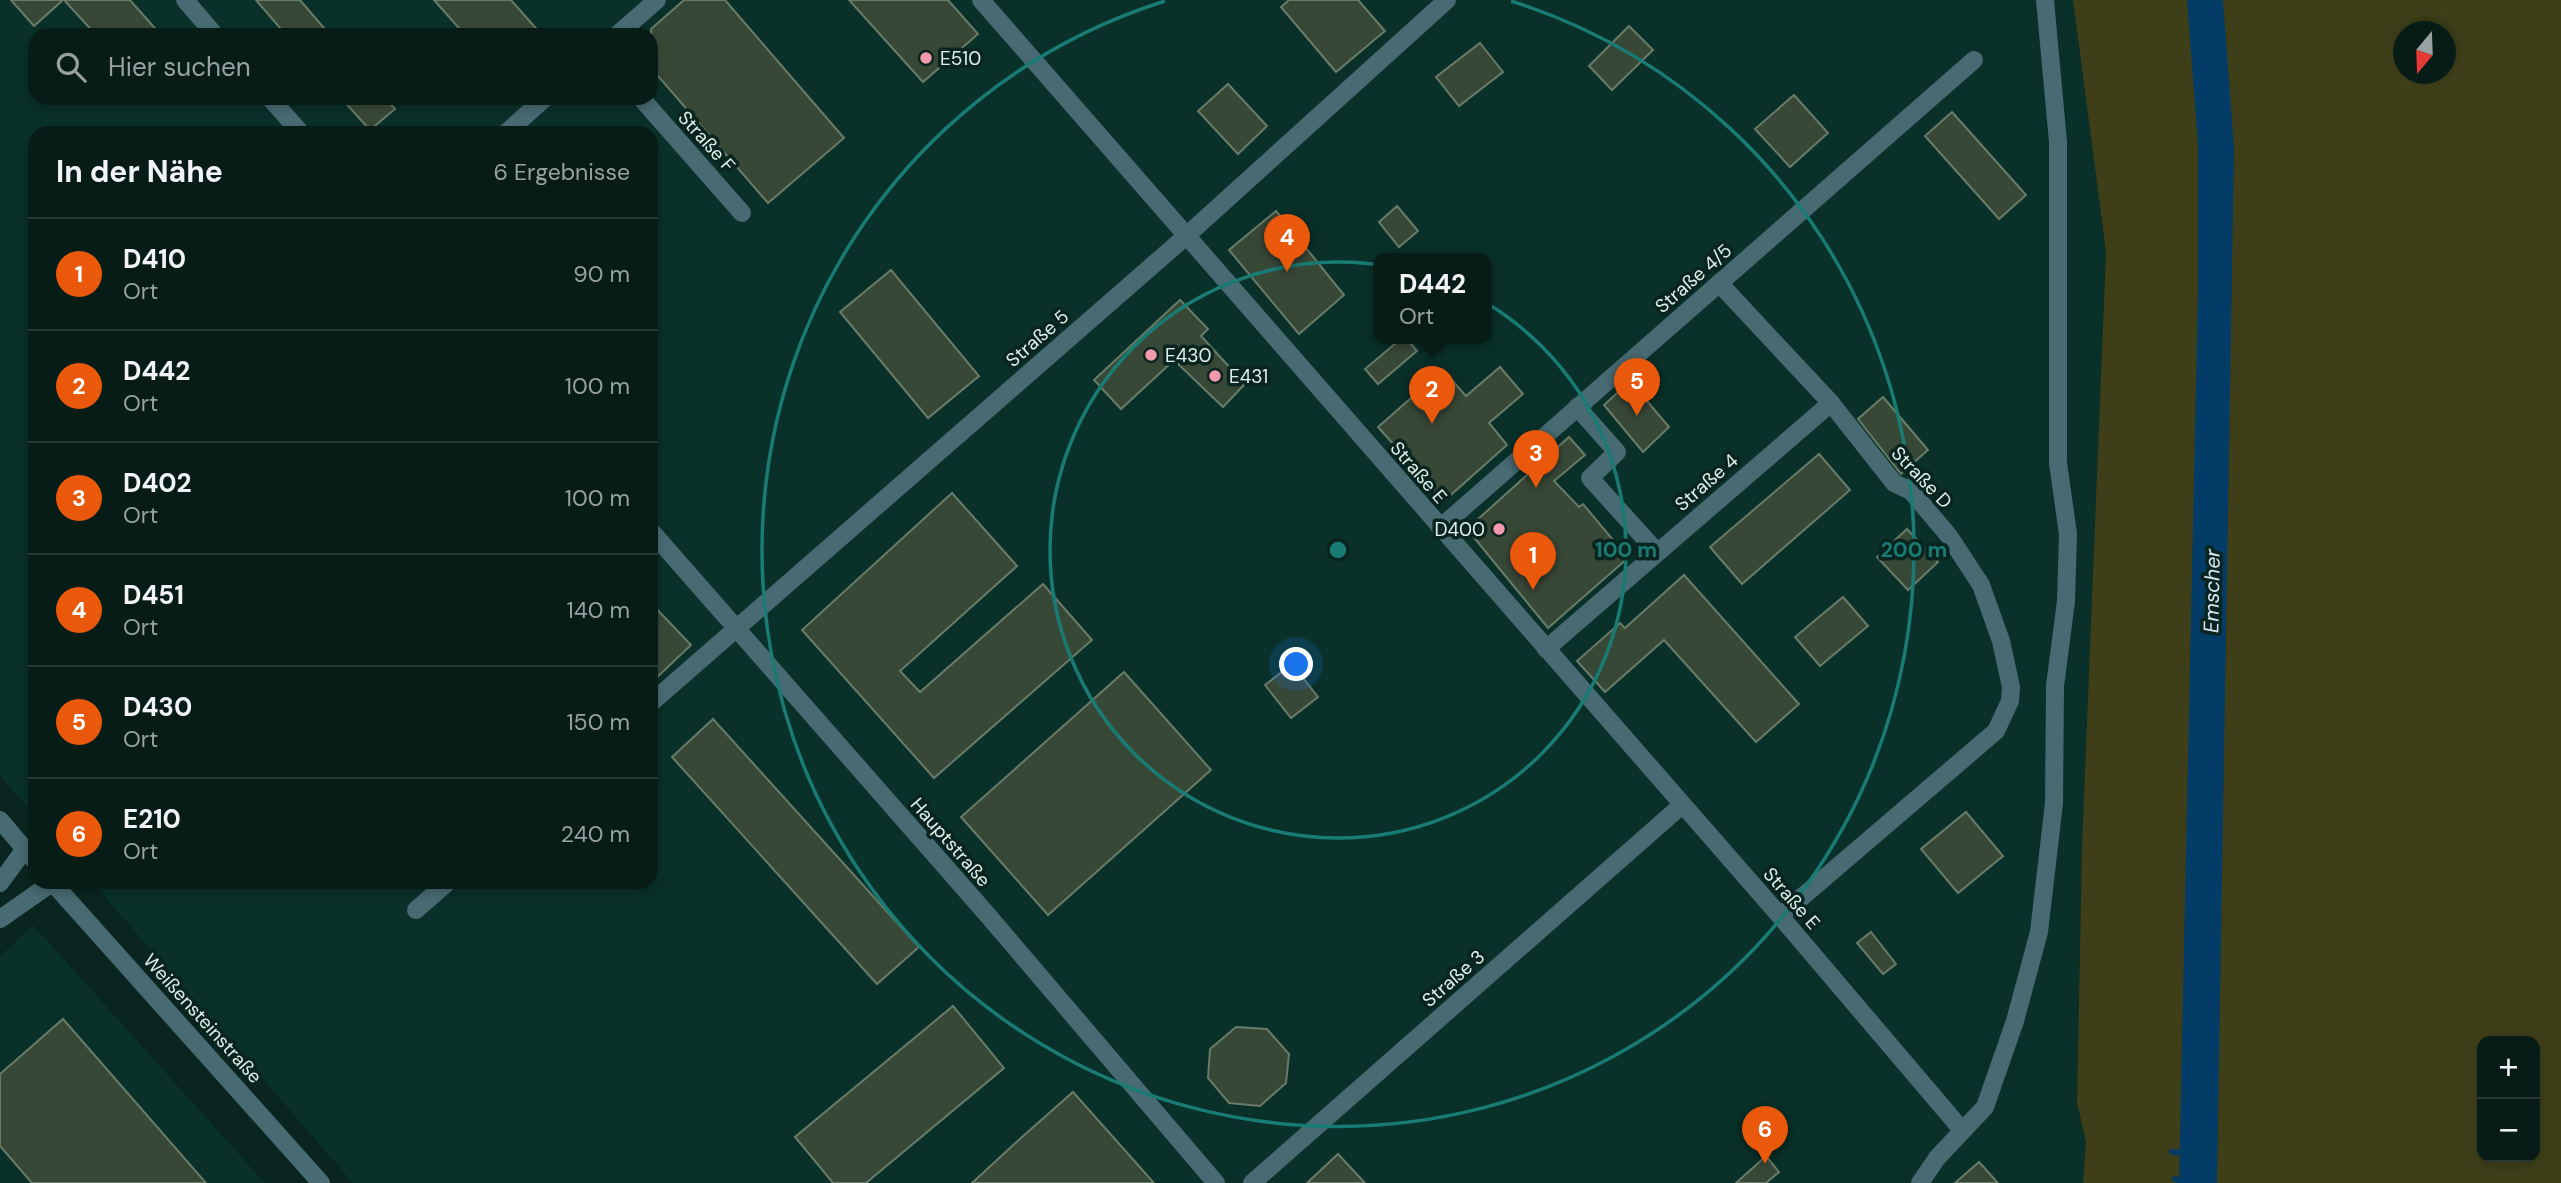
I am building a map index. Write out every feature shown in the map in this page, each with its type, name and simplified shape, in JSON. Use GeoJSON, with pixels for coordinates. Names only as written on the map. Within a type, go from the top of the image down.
{"type":"FeatureCollection","features":[{"type":"Feature","properties":{"kind":"street"},"geometry":{"type":"LineString","coordinates":[[185,0],[209,28]]}},
{"type":"Feature","properties":{"kind":"street"},"geometry":{"type":"LineString","coordinates":[[625,28],[657,0]]}},
{"type":"Feature","properties":{"kind":"street","name":"Straße E"},"geometry":{"type":"LineString","coordinates":[[981,0],[1780,916],[1962,1130]]}},
{"type":"Feature","properties":{"kind":"street","name":"Straße 5"},"geometry":{"type":"LineString","coordinates":[[658,697],[1185,237],[1447,0]]}},
{"type":"Feature","properties":{"kind":"street"},"geometry":{"type":"LineString","coordinates":[[1920,1183],[1962,1130],[1985,1107],[2015,1021],[2039,932],[2054,803],[2055,686],[2066,601],[2068,534],[2058,463],[2058,142],[2045,0]]}},
{"type":"Feature","properties":{"kind":"street","name":"Straße 4/5"},"geometry":{"type":"LineString","coordinates":[[1440,528],[1974,60]]}},
{"type":"Feature","properties":{"kind":"street"},"geometry":{"type":"LineString","coordinates":[[276,105],[295,126]]}},
{"type":"Feature","properties":{"kind":"street"},"geometry":{"type":"LineString","coordinates":[[514,126],[537,105]]}},
{"type":"Feature","properties":{"kind":"street","name":"Straße F"},"geometry":{"type":"LineString","coordinates":[[647,105],[742,213]]}},
{"type":"Feature","properties":{"kind":"street","name":"Straße D"},"geometry":{"type":"LineString","coordinates":[[1720,282],[1831,403],[1894,482],[1911,491],[1949,536],[1981,585],[2001,641],[2011,687],[2010,701],[1996,731],[1780,916]]}},
{"type":"Feature","properties":{"kind":"street","name":"Straße 4"},"geometry":{"type":"LineString","coordinates":[[1546,649],[1831,403]]}},
{"type":"Feature","properties":{"kind":"street"},"geometry":{"type":"LineString","coordinates":[[1577,407],[1617,453],[1590,478],[1657,552]]}},
{"type":"Feature","properties":{"kind":"street","name":"Hauptstraße"},"geometry":{"type":"LineString","coordinates":[[658,539],[1216,1183]]}},
{"type":"Feature","properties":{"kind":"street","name":"Straße 3"},"geometry":{"type":"LineString","coordinates":[[1252,1183],[1682,805]]}},
{"type":"Feature","properties":{"kind":"street"},"geometry":{"type":"LineString","coordinates":[[0,820],[28,853]]}},
{"type":"Feature","properties":{"kind":"street"},"geometry":{"type":"LineString","coordinates":[[0,883],[28,857]]}},
{"type":"Feature","properties":{"kind":"street"},"geometry":{"type":"LineString","coordinates":[[0,919],[43,889]]}},
{"type":"Feature","properties":{"kind":"street","name":"Weißensteinstraße"},"geometry":{"type":"LineString","coordinates":[[59,889],[321,1183]]}},
{"type":"Feature","properties":{"kind":"street"},"geometry":{"type":"LineString","coordinates":[[416,910],[440,889]]}},
{"type":"Feature","properties":{"kind":"shaded area"},"geometry":{"type":"Polygon","coordinates":[[[0,0],[2073,0],[2106,252],[2082,845],[2077,1103],[2086,1142],[2083,1183],[353,1183],[98,889],[658,889],[658,126],[28,126],[28,808],[0,776],[0,0]]]}},
{"type":"Feature","properties":{"kind":"shaded area"},"geometry":{"type":"Polygon","coordinates":[[[2073,0],[2561,0],[2561,1183],[2083,1183],[2086,1142],[2077,1103],[2082,845],[2106,252],[2073,0]]]}},
{"type":"Feature","properties":{"kind":"shaded area"},"geometry":{"type":"Polygon","coordinates":[[[33,925],[265,1183],[0,1183],[0,956],[33,925]]]}},
{"type":"Feature","properties":{"kind":"water","name":"Emscher"},"geometry":{"type":"Polygon","coordinates":[[[2187,0],[2223,0],[2234,148],[2217,1183],[2179,1183],[2198,289],[2198,145],[2187,0]]]}},
{"type":"Feature","properties":{"kind":"building"},"geometry":{"type":"Polygon","coordinates":[[[11,0],[63,0],[34,26],[11,0]]]}},
{"type":"Feature","properties":{"kind":"building"},"geometry":{"type":"Polygon","coordinates":[[[64,0],[130,0],[155,28],[90,28],[64,0]]]}},
{"type":"Feature","properties":{"kind":"building"},"geometry":{"type":"Polygon","coordinates":[[[256,0],[300,0],[324,28],[280,28],[256,0]]]}},
{"type":"Feature","properties":{"kind":"building"},"geometry":{"type":"Polygon","coordinates":[[[434,0],[511,0],[536,28],[459,28],[434,0]]]}},
{"type":"Feature","properties":{"kind":"building"},"geometry":{"type":"Polygon","coordinates":[[[684,0],[725,0],[844,138],[768,203],[658,76],[658,28],[652,28],[684,0]]]}},
{"type":"Feature","properties":{"kind":"building","name":"E510"},"geometry":{"type":"Polygon","coordinates":[[[849,0],[948,0],[978,34],[923,82],[849,0]]]}},
{"type":"Feature","properties":{"kind":"building"},"geometry":{"type":"Polygon","coordinates":[[[1289,0],[1358,0],[1385,31],[1336,72],[1281,7],[1289,0]]]}},
{"type":"Feature","properties":{"kind":"building"},"geometry":{"type":"Polygon","coordinates":[[[1629,26],[1653,50],[1612,90],[1589,66],[1629,26]]]}},
{"type":"Feature","properties":{"kind":"building"},"geometry":{"type":"Polygon","coordinates":[[[1480,43],[1503,72],[1459,106],[1436,77],[1480,43]]]}},
{"type":"Feature","properties":{"kind":"building"},"geometry":{"type":"Polygon","coordinates":[[[1228,84],[1267,126],[1238,154],[1198,111],[1228,84]]]}},
{"type":"Feature","properties":{"kind":"building"},"geometry":{"type":"Polygon","coordinates":[[[1794,95],[1828,133],[1790,167],[1755,129],[1794,95]]]}},
{"type":"Feature","properties":{"kind":"building"},"geometry":{"type":"Polygon","coordinates":[[[347,105],[391,105],[395,109],[375,126],[366,126],[347,105]]]}},
{"type":"Feature","properties":{"kind":"building"},"geometry":{"type":"Polygon","coordinates":[[[1952,112],[2026,195],[1999,219],[1925,136],[1952,112]]]}},
{"type":"Feature","properties":{"kind":"building"},"geometry":{"type":"Polygon","coordinates":[[[1397,206],[1418,231],[1399,247],[1379,222],[1397,206]]]}},
{"type":"Feature","properties":{"kind":"building"},"geometry":{"type":"Polygon","coordinates":[[[1276,211],[1344,295],[1299,334],[1229,250],[1276,211]]]}},
{"type":"Feature","properties":{"kind":"building"},"geometry":{"type":"Polygon","coordinates":[[[891,270],[979,376],[928,418],[840,312],[891,270]]]}},
{"type":"Feature","properties":{"kind":"building","name":"E430"},"geometry":{"type":"Polygon","coordinates":[[[1180,300],[1208,329],[1201,336],[1245,384],[1223,407],[1174,360],[1121,409],[1094,380],[1180,300]]]}},
{"type":"Feature","properties":{"kind":"building"},"geometry":{"type":"Polygon","coordinates":[[[1395,344],[1411,344],[1417,351],[1378,384],[1365,369],[1395,344]]]}},
{"type":"Feature","properties":{"kind":"building"},"geometry":{"type":"Polygon","coordinates":[[[1500,367],[1523,394],[1489,423],[1507,445],[1444,501],[1378,427],[1443,370],[1466,396],[1500,367]]]}},
{"type":"Feature","properties":{"kind":"building"},"geometry":{"type":"Polygon","coordinates":[[[1630,381],[1669,427],[1643,452],[1604,405],[1630,381]]]}},
{"type":"Feature","properties":{"kind":"building"},"geometry":{"type":"Polygon","coordinates":[[[1883,397],[1928,450],[1901,474],[1858,419],[1883,397]]]}},
{"type":"Feature","properties":{"kind":"building"},"geometry":{"type":"Polygon","coordinates":[[[1569,437],[1585,455],[1554,481],[1579,507],[1583,504],[1628,558],[1548,628],[1467,529],[1569,437]]]}},
{"type":"Feature","properties":{"kind":"building"},"geometry":{"type":"Polygon","coordinates":[[[1819,454],[1850,490],[1742,584],[1710,547],[1819,454]]]}},
{"type":"Feature","properties":{"kind":"building"},"geometry":{"type":"Polygon","coordinates":[[[952,493],[1017,566],[900,671],[920,692],[1043,584],[1092,640],[934,778],[802,630],[952,493]]]}},
{"type":"Feature","properties":{"kind":"building"},"geometry":{"type":"Polygon","coordinates":[[[1907,529],[1938,562],[1908,590],[1877,557],[1907,529]]]}},
{"type":"Feature","properties":{"kind":"building"},"geometry":{"type":"Polygon","coordinates":[[[1684,575],[1799,704],[1756,742],[1664,640],[1605,692],[1577,661],[1620,623],[1625,628],[1684,575]]]}},
{"type":"Feature","properties":{"kind":"building"},"geometry":{"type":"Polygon","coordinates":[[[1843,597],[1868,626],[1820,666],[1795,637],[1843,597]]]}},
{"type":"Feature","properties":{"kind":"building"},"geometry":{"type":"Polygon","coordinates":[[[658,610],[691,645],[658,676],[658,610]]]}},
{"type":"Feature","properties":{"kind":"building"},"geometry":{"type":"Polygon","coordinates":[[[1292,664],[1318,697],[1291,718],[1265,685],[1292,664]]]}},
{"type":"Feature","properties":{"kind":"building"},"geometry":{"type":"Polygon","coordinates":[[[1124,672],[1211,770],[1048,915],[961,817],[1124,672]]]}},
{"type":"Feature","properties":{"kind":"building"},"geometry":{"type":"Polygon","coordinates":[[[713,719],[919,947],[877,984],[672,757],[713,719]]]}},
{"type":"Feature","properties":{"kind":"building"},"geometry":{"type":"Polygon","coordinates":[[[1966,812],[2003,856],[1958,893],[1921,849],[1966,812]]]}},
{"type":"Feature","properties":{"kind":"building"},"geometry":{"type":"Polygon","coordinates":[[[1871,932],[1896,964],[1883,974],[1857,943],[1871,932]]]}},
{"type":"Feature","properties":{"kind":"building"},"geometry":{"type":"Polygon","coordinates":[[[953,1006],[1004,1068],[866,1183],[833,1183],[795,1137],[953,1006]]]}},
{"type":"Feature","properties":{"kind":"building"},"geometry":{"type":"Polygon","coordinates":[[[63,1019],[206,1183],[32,1183],[0,1146],[0,1074],[63,1019]]]}},
{"type":"Feature","properties":{"kind":"building"},"geometry":{"type":"Polygon","coordinates":[[[1236,1027],[1267,1029],[1289,1054],[1286,1083],[1260,1106],[1229,1103],[1208,1078],[1210,1049],[1236,1027]]]}},
{"type":"Feature","properties":{"kind":"building"},"geometry":{"type":"Polygon","coordinates":[[[1073,1092],[1154,1183],[972,1183],[1022,1137],[1073,1092]]]}},
{"type":"Feature","properties":{"kind":"building"},"geometry":{"type":"Polygon","coordinates":[[[1338,1154],[1365,1183],[1307,1183],[1338,1154]]]}},
{"type":"Feature","properties":{"kind":"building"},"geometry":{"type":"Polygon","coordinates":[[[1766,1156],[1779,1172],[1766,1183],[1736,1183],[1766,1156]]]}},
{"type":"Feature","properties":{"kind":"building"},"geometry":{"type":"Polygon","coordinates":[[[1979,1162],[1998,1183],[1955,1183],[1979,1162]]]}},
{"type":"Feature","properties":{"kind":"waterway"},"geometry":{"type":"LineString","coordinates":[[2172,1152],[2187,1153]]}},
{"type":"Feature","properties":{"kind":"waterway"},"geometry":{"type":"LineString","coordinates":[[2175,1179],[2186,1183]]}},
{"type":"Feature","properties":{"kind":"place","name":"E510"},"geometry":{"type":"Point","coordinates":[926,58]}},
{"type":"Feature","properties":{"kind":"place","name":"D451"},"geometry":{"type":"Point","coordinates":[1287,272]}},
{"type":"Feature","properties":{"kind":"place","name":"E430"},"geometry":{"type":"Point","coordinates":[1151,355]}},
{"type":"Feature","properties":{"kind":"place","name":"E431"},"geometry":{"type":"Point","coordinates":[1215,376]}},
{"type":"Feature","properties":{"kind":"place","name":"D430"},"geometry":{"type":"Point","coordinates":[1637,416]}},
{"type":"Feature","properties":{"kind":"place","name":"D442"},"geometry":{"type":"Point","coordinates":[1432,424]}},
{"type":"Feature","properties":{"kind":"place","name":"D402"},"geometry":{"type":"Point","coordinates":[1536,488]}},
{"type":"Feature","properties":{"kind":"place","name":"D400"},"geometry":{"type":"Point","coordinates":[1499,529]}},
{"type":"Feature","properties":{"kind":"place","name":"D410"},"geometry":{"type":"Point","coordinates":[1533,590]}},
{"type":"Feature","properties":{"kind":"place","name":"E210"},"geometry":{"type":"Point","coordinates":[1765,1164]}}]}
